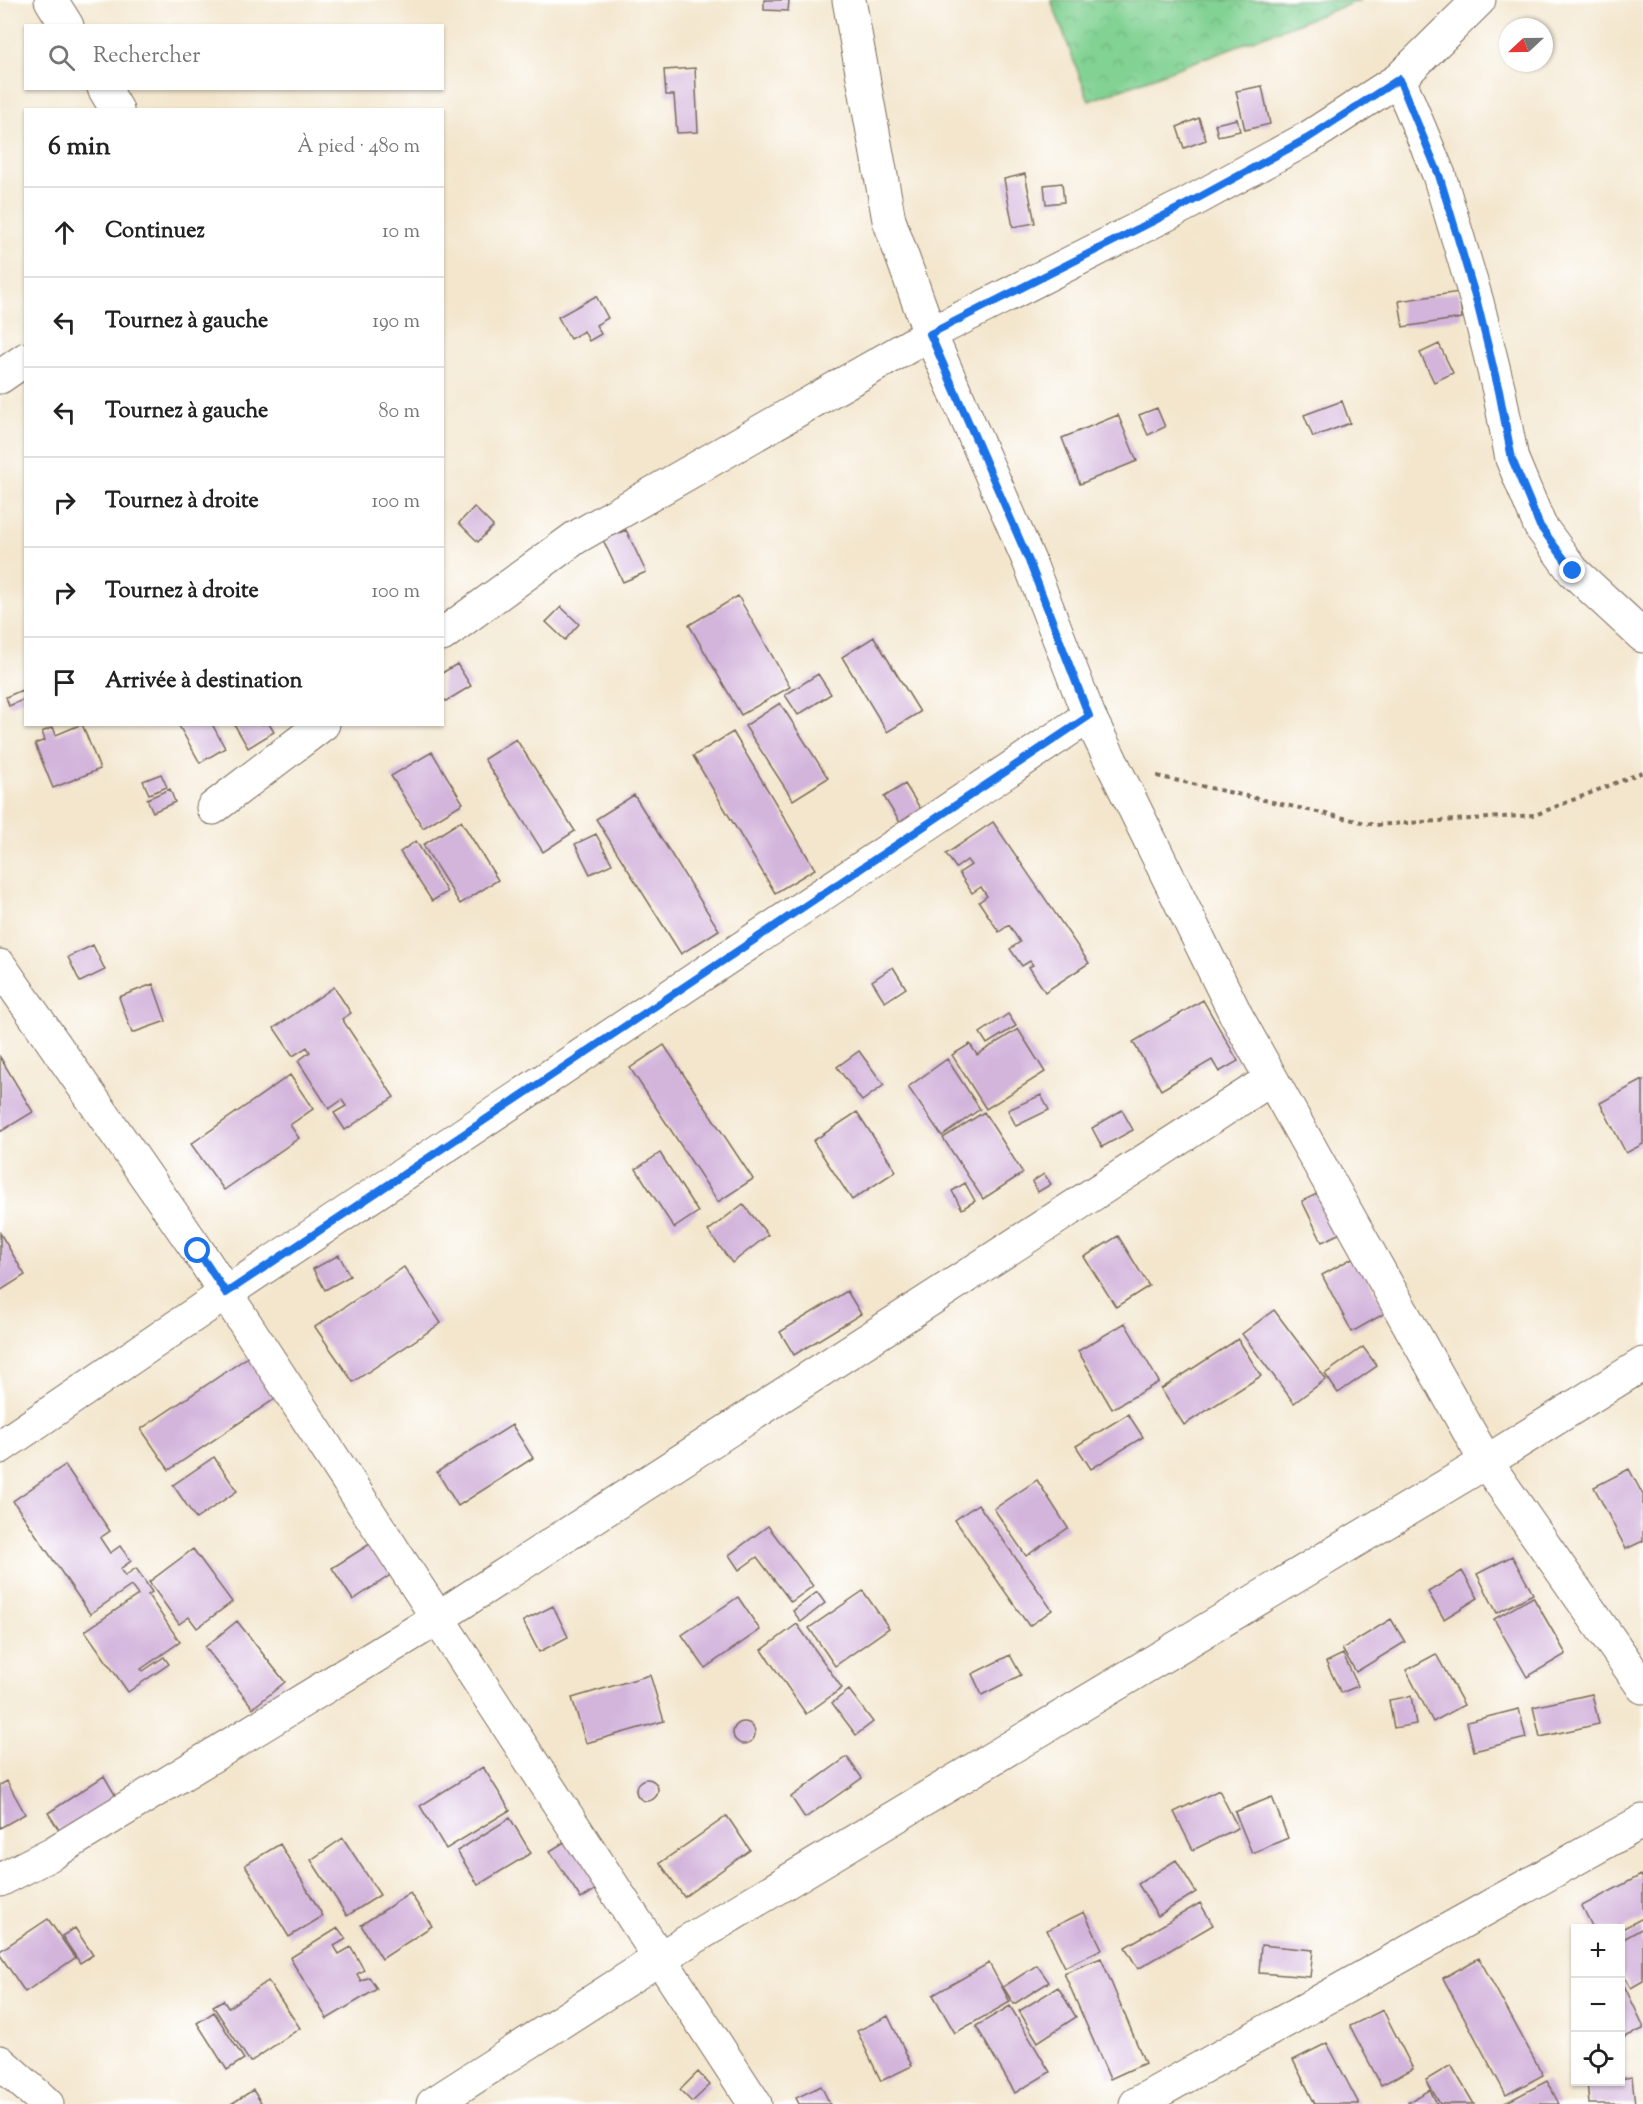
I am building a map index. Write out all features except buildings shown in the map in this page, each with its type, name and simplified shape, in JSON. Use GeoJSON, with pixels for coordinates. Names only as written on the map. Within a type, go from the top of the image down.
{"type":"FeatureCollection","features":[{"type":"Feature","properties":{"kind":"street"},"geometry":{"type":"LineString","coordinates":[[51,0],[66,24]]}},
{"type":"Feature","properties":{"kind":"street"},"geometry":{"type":"LineString","coordinates":[[849,0],[889,220],[930,334],[1029,561],[1089,716],[1232,1007],[1486,1462],[1643,1687]]}},
{"type":"Feature","properties":{"kind":"street"},"geometry":{"type":"LineString","coordinates":[[444,634],[575,538],[930,334],[1187,204],[1308,138],[1399,79],[1479,0]]}},
{"type":"Feature","properties":{"kind":"street"},"geometry":{"type":"LineString","coordinates":[[1399,79],[1439,175],[1477,302],[1499,391],[1512,459],[1540,526],[1573,571],[1643,636]]}},
{"type":"Feature","properties":{"kind":"street"},"geometry":{"type":"LineString","coordinates":[[105,90],[116,108]]}},
{"type":"Feature","properties":{"kind":"street"},"geometry":{"type":"LineString","coordinates":[[0,377],[24,360]]}},
{"type":"Feature","properties":{"kind":"street"},"geometry":{"type":"LineString","coordinates":[[0,1447],[226,1293],[1089,716]]}},
{"type":"Feature","properties":{"kind":"street"},"geometry":{"type":"LineString","coordinates":[[213,808],[320,726]]}},
{"type":"Feature","properties":{"kind":"street"},"geometry":{"type":"LineString","coordinates":[[0,966],[226,1293],[755,2104]]}},
{"type":"Feature","properties":{"kind":"street"},"geometry":{"type":"LineString","coordinates":[[0,1880],[53,1853],[438,1618],[1271,1078]]}},
{"type":"Feature","properties":{"kind":"street"},"geometry":{"type":"LineString","coordinates":[[433,2104],[660,1958],[1486,1462],[1643,1364]]}},
{"type":"Feature","properties":{"kind":"street"},"geometry":{"type":"LineString","coordinates":[[1136,2104],[1643,1821]]}},
{"type":"Feature","properties":{"kind":"street"},"geometry":{"type":"LineString","coordinates":[[0,2062],[47,2104]]}},
{"type":"Feature","properties":{"kind":"path"},"geometry":{"type":"LineString","coordinates":[[1113,766],[1375,825],[1535,814],[1643,772]]}},
{"type":"Feature","properties":{"kind":"green space"},"geometry":{"type":"Polygon","coordinates":[[[1051,0],[1360,0],[1089,101],[1051,0]]]}},
{"type":"Feature","properties":{"kind":"route"},"geometry":{"type":"LineString","coordinates":[[198,1251],[226,1293],[1089,716],[1029,561],[930,334],[1187,204],[1308,138],[1399,79],[1439,175],[1477,302],[1499,391],[1512,459],[1540,526],[1573,571]]}}]}
